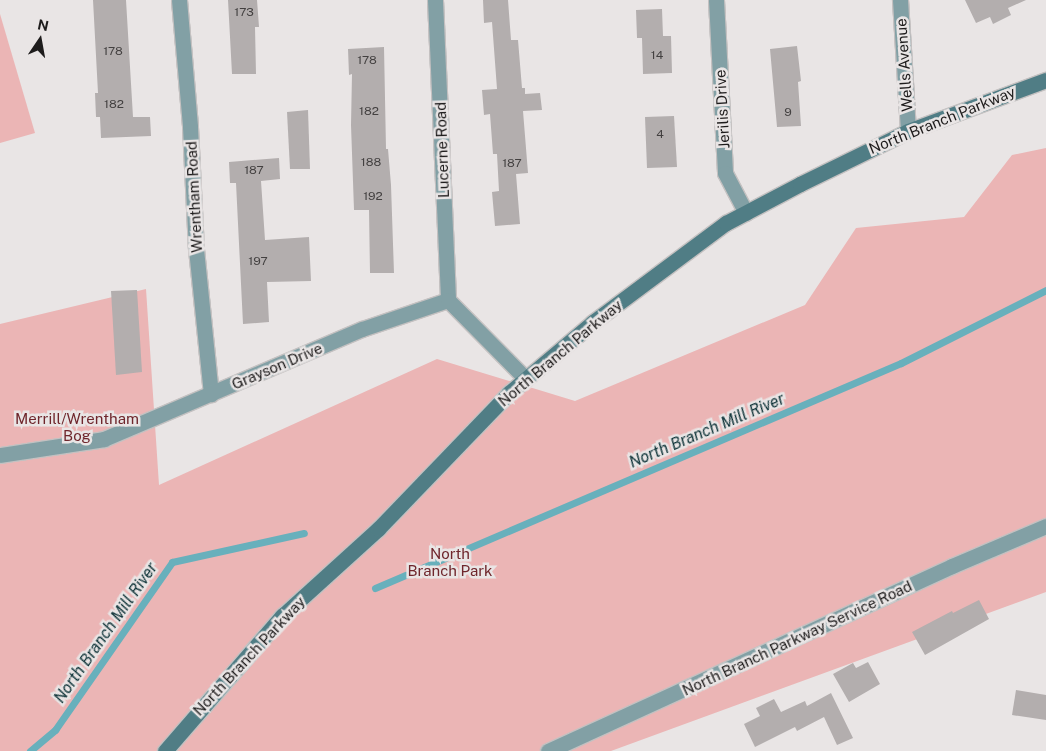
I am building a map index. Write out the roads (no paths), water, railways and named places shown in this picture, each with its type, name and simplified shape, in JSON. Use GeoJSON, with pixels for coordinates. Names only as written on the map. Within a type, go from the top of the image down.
{"type":"FeatureCollection","features":[{"type":"Feature","properties":{"kind":"street","name":"Wrentham Road"},"geometry":{"type":"LineString","coordinates":[[179,0],[190,127],[196,249],[211,394]]}},
{"type":"Feature","properties":{"kind":"street","name":"Lucerne Road"},"geometry":{"type":"LineString","coordinates":[[434,0],[448,300]]}},
{"type":"Feature","properties":{"kind":"street","name":"Jerilis Drive"},"geometry":{"type":"LineString","coordinates":[[716,0],[725,173],[746,213]]}},
{"type":"Feature","properties":{"kind":"street","name":"Wells Avenue"},"geometry":{"type":"LineString","coordinates":[[900,0],[908,131]]}},
{"type":"Feature","properties":{"kind":"street","name":"North Branch Parkway"},"geometry":{"type":"LineString","coordinates":[[165,751],[282,616],[378,529],[509,393],[593,322],[726,224],[746,213],[908,131],[1046,80]]}},
{"type":"Feature","properties":{"kind":"street","name":"Grayson Drive"},"geometry":{"type":"LineString","coordinates":[[0,455],[104,439],[362,329],[448,300]]}},
{"type":"Feature","properties":{"kind":"street"},"geometry":{"type":"LineString","coordinates":[[448,300],[526,379]]}},
{"type":"Feature","properties":{"kind":"street","name":"North Branch Parkway Service Road"},"geometry":{"type":"LineString","coordinates":[[548,751],[952,566],[1046,526]]}},
{"type":"Feature","properties":{"kind":"waterway","name":"North Branch Mill River"},"geometry":{"type":"LineString","coordinates":[[375,588],[901,363],[1046,290]]}},
{"type":"Feature","properties":{"kind":"waterway","name":"North Branch Mill River"},"geometry":{"type":"LineString","coordinates":[[30,751],[55,730],[172,562],[304,533]]}},
{"type":"Feature","properties":{"kind":"park label","name":"Merrill/Wrentham Bog"},"geometry":{"type":"Point","coordinates":[77,426]}},
{"type":"Feature","properties":{"kind":"park label","name":"North Branch Park"},"geometry":{"type":"Point","coordinates":[450,562]}}]}
